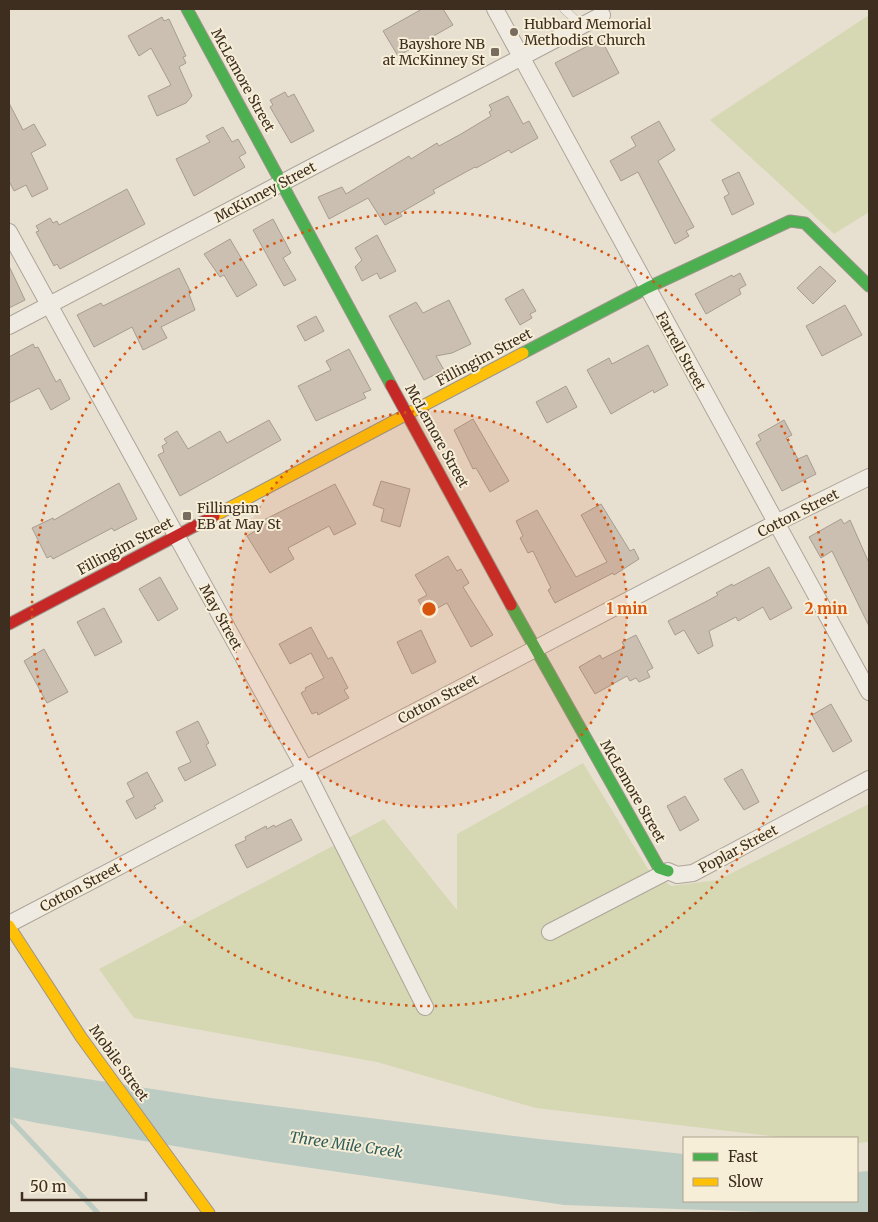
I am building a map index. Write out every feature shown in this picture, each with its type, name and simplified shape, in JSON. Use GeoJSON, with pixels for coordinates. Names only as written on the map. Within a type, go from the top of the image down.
{"type":"FeatureCollection","features":[{"type":"Feature","properties":{"kind":"street","name":"McLemore Street"},"geometry":{"type":"LineString","coordinates":[[188,9],[535,649],[659,868],[668,871]]}},
{"type":"Feature","properties":{"kind":"street","name":"Farrell Street"},"geometry":{"type":"LineString","coordinates":[[495,9],[869,692]]}},
{"type":"Feature","properties":{"kind":"street","name":"McKinney Street"},"geometry":{"type":"LineString","coordinates":[[9,326],[602,15]]}},
{"type":"Feature","properties":{"kind":"street","name":"Fillingim Street"},"geometry":{"type":"LineString","coordinates":[[9,624],[647,288],[790,221],[804,223],[869,286]]}},
{"type":"Feature","properties":{"kind":"street","name":"May Street"},"geometry":{"type":"LineString","coordinates":[[9,232],[305,769],[425,1007]]}},
{"type":"Feature","properties":{"kind":"street","name":"Cotton Street"},"geometry":{"type":"LineString","coordinates":[[9,925],[776,523],[869,477]]}},
{"type":"Feature","properties":{"kind":"street","name":"Poplar Street"},"geometry":{"type":"LineString","coordinates":[[668,871],[677,875],[693,873],[869,779]]}},
{"type":"Feature","properties":{"kind":"street"},"geometry":{"type":"LineString","coordinates":[[550,932],[668,871]]}},
{"type":"Feature","properties":{"kind":"street","name":"Mobile Street"},"geometry":{"type":"LineString","coordinates":[[9,925],[81,1036],[209,1213]]}},
{"type":"Feature","properties":{"kind":"lane"},"geometry":{"type":"LineString","coordinates":[[564,9],[582,26]]}},
{"type":"Feature","properties":{"kind":"green space"},"geometry":{"type":"Polygon","coordinates":[[[869,15],[869,212],[834,234],[710,120],[869,15]]]}},
{"type":"Feature","properties":{"kind":"green space"},"geometry":{"type":"Polygon","coordinates":[[[583,763],[648,869],[671,886],[718,880],[869,804],[869,1142],[858,1143],[858,1137],[780,1137],[536,1108],[377,1062],[134,1018],[99,969],[384,819],[457,910],[457,834],[583,763]]]}},
{"type":"Feature","properties":{"kind":"water","name":"Three Mile Creek"},"geometry":{"type":"Polygon","coordinates":[[[9,1067],[211,1098],[539,1139],[683,1154],[683,1202],[858,1202],[858,1172],[869,1171],[869,1213],[793,1213],[564,1205],[270,1162],[9,1117],[9,1067]]]}},
{"type":"Feature","properties":{"kind":"building"},"geometry":{"type":"Polygon","coordinates":[[[422,9],[443,9],[453,25],[398,56],[383,31],[422,9]]]}},
{"type":"Feature","properties":{"kind":"building"},"geometry":{"type":"Polygon","coordinates":[[[162,17],[164,21],[169,19],[186,56],[183,57],[186,63],[179,67],[192,96],[186,103],[157,116],[148,96],[171,85],[151,48],[139,56],[128,36],[162,17]]]}},
{"type":"Feature","properties":{"kind":"building"},"geometry":{"type":"Polygon","coordinates":[[[601,39],[619,73],[573,97],[555,63],[601,39]]]}},
{"type":"Feature","properties":{"kind":"building"},"geometry":{"type":"Polygon","coordinates":[[[285,92],[288,97],[294,94],[314,131],[291,143],[270,107],[273,105],[270,100],[285,92]]]}},
{"type":"Feature","properties":{"kind":"building"},"geometry":{"type":"Polygon","coordinates":[[[508,96],[523,124],[529,121],[538,138],[511,153],[509,150],[433,190],[435,193],[400,213],[402,216],[385,225],[368,198],[329,219],[318,197],[342,187],[346,194],[409,156],[411,159],[437,143],[439,146],[491,116],[489,112],[492,110],[489,105],[508,96]]]}},
{"type":"Feature","properties":{"kind":"building"},"geometry":{"type":"Polygon","coordinates":[[[9,103],[23,130],[34,124],[46,145],[31,153],[48,189],[32,197],[26,185],[14,191],[9,181],[9,103]]]}},
{"type":"Feature","properties":{"kind":"building"},"geometry":{"type":"Polygon","coordinates":[[[659,121],[675,150],[658,161],[694,227],[686,231],[689,236],[675,244],[638,172],[621,181],[610,161],[636,146],[631,137],[659,121]]]}},
{"type":"Feature","properties":{"kind":"building"},"geometry":{"type":"Polygon","coordinates":[[[223,127],[232,142],[238,139],[246,153],[239,157],[245,167],[194,196],[176,159],[210,142],[206,136],[223,127]]]}},
{"type":"Feature","properties":{"kind":"building"},"geometry":{"type":"Polygon","coordinates":[[[739,172],[754,204],[732,215],[724,197],[729,194],[722,180],[739,172]]]}},
{"type":"Feature","properties":{"kind":"building"},"geometry":{"type":"Polygon","coordinates":[[[127,189],[145,224],[60,269],[57,264],[54,266],[36,232],[39,231],[36,226],[50,218],[53,223],[57,221],[59,225],[127,189]]]}},
{"type":"Feature","properties":{"kind":"building"},"geometry":{"type":"Polygon","coordinates":[[[273,219],[291,253],[283,258],[296,280],[284,286],[253,230],[273,219]]]}},
{"type":"Feature","properties":{"kind":"building"},"geometry":{"type":"Polygon","coordinates":[[[377,235],[396,271],[380,279],[377,273],[362,281],[355,267],[362,260],[355,248],[377,235]]]}},
{"type":"Feature","properties":{"kind":"building"},"geometry":{"type":"Polygon","coordinates":[[[230,239],[257,285],[237,297],[224,275],[220,277],[204,254],[230,239]]]}},
{"type":"Feature","properties":{"kind":"building"},"geometry":{"type":"Polygon","coordinates":[[[9,266],[25,300],[9,308],[9,266]]]}},
{"type":"Feature","properties":{"kind":"building"},"geometry":{"type":"Polygon","coordinates":[[[820,266],[836,281],[813,304],[797,288],[820,266]]]}},
{"type":"Feature","properties":{"kind":"building"},"geometry":{"type":"Polygon","coordinates":[[[179,268],[191,293],[189,294],[195,310],[161,327],[167,338],[143,350],[132,327],[94,347],[77,315],[101,303],[103,306],[179,268]]]}},
{"type":"Feature","properties":{"kind":"building"},"geometry":{"type":"Polygon","coordinates":[[[740,273],[746,285],[739,289],[741,294],[706,314],[695,294],[732,275],[733,277],[740,273]]]}},
{"type":"Feature","properties":{"kind":"building"},"geometry":{"type":"Polygon","coordinates":[[[523,289],[536,311],[530,314],[532,318],[520,325],[505,299],[523,289]]]}},
{"type":"Feature","properties":{"kind":"building"},"geometry":{"type":"Polygon","coordinates":[[[449,300],[471,344],[452,353],[436,356],[444,370],[424,380],[389,316],[416,302],[423,313],[449,300]]]}},
{"type":"Feature","properties":{"kind":"building"},"geometry":{"type":"Polygon","coordinates":[[[845,305],[862,335],[822,356],[806,326],[845,305]]]}},
{"type":"Feature","properties":{"kind":"building"},"geometry":{"type":"Polygon","coordinates":[[[316,316],[324,331],[305,341],[297,326],[316,316]]]}},
{"type":"Feature","properties":{"kind":"building"},"geometry":{"type":"Polygon","coordinates":[[[33,344],[35,348],[38,347],[56,382],[60,379],[70,399],[51,410],[39,388],[9,403],[9,357],[33,344]]]}},
{"type":"Feature","properties":{"kind":"building"},"geometry":{"type":"Polygon","coordinates":[[[648,345],[668,385],[654,393],[653,390],[611,414],[587,370],[609,358],[612,364],[648,345]]]}},
{"type":"Feature","properties":{"kind":"building"},"geometry":{"type":"Polygon","coordinates":[[[349,349],[371,390],[363,393],[366,398],[316,421],[298,386],[331,370],[326,361],[349,349]]]}},
{"type":"Feature","properties":{"kind":"building"},"geometry":{"type":"Polygon","coordinates":[[[566,386],[577,407],[547,423],[536,402],[566,386]]]}},
{"type":"Feature","properties":{"kind":"building"},"geometry":{"type":"Polygon","coordinates":[[[473,419],[509,481],[490,492],[476,468],[473,469],[454,430],[473,419]]]}},
{"type":"Feature","properties":{"kind":"building"},"geometry":{"type":"Polygon","coordinates":[[[269,420],[281,440],[180,496],[158,455],[164,452],[162,446],[167,443],[164,439],[177,431],[188,449],[220,431],[227,443],[269,420]]]}},
{"type":"Feature","properties":{"kind":"building"},"geometry":{"type":"Polygon","coordinates":[[[784,420],[792,435],[786,438],[798,459],[807,455],[816,474],[782,491],[756,443],[761,440],[758,435],[784,420]]]}},
{"type":"Feature","properties":{"kind":"building"},"geometry":{"type":"Polygon","coordinates":[[[381,481],[410,489],[400,527],[381,521],[384,509],[373,505],[381,481]]]}},
{"type":"Feature","properties":{"kind":"building"},"geometry":{"type":"Polygon","coordinates":[[[119,483],[137,519],[114,531],[112,528],[53,559],[51,556],[47,558],[32,528],[53,518],[54,520],[119,483]]]}},
{"type":"Feature","properties":{"kind":"building"},"geometry":{"type":"Polygon","coordinates":[[[335,484],[356,524],[334,535],[329,526],[288,548],[294,559],[270,573],[247,536],[255,531],[252,526],[335,484]]]}},
{"type":"Feature","properties":{"kind":"building"},"geometry":{"type":"Polygon","coordinates":[[[601,504],[630,551],[634,549],[639,559],[614,575],[613,573],[555,603],[548,590],[551,588],[533,551],[528,553],[520,538],[523,536],[516,521],[537,510],[576,577],[607,562],[581,515],[601,504]]]}},
{"type":"Feature","properties":{"kind":"building"},"geometry":{"type":"Polygon","coordinates":[[[841,519],[844,524],[850,520],[869,563],[869,626],[832,551],[821,558],[809,537],[841,519]]]}},
{"type":"Feature","properties":{"kind":"building"},"geometry":{"type":"Polygon","coordinates":[[[448,556],[457,571],[461,569],[469,583],[463,587],[493,635],[471,647],[447,603],[426,614],[418,600],[427,595],[415,575],[448,556]]]}},
{"type":"Feature","properties":{"kind":"building"},"geometry":{"type":"Polygon","coordinates":[[[769,567],[792,608],[770,620],[763,607],[738,621],[736,617],[709,631],[713,646],[698,654],[684,630],[675,635],[668,621],[718,595],[716,593],[732,584],[733,586],[769,567]]]}},
{"type":"Feature","properties":{"kind":"building"},"geometry":{"type":"Polygon","coordinates":[[[160,577],[178,609],[158,621],[139,589],[160,577]]]}},
{"type":"Feature","properties":{"kind":"building"},"geometry":{"type":"Polygon","coordinates":[[[104,608],[122,642],[95,656],[77,622],[104,608]]]}},
{"type":"Feature","properties":{"kind":"building"},"geometry":{"type":"Polygon","coordinates":[[[311,627],[328,659],[332,657],[348,688],[344,690],[349,698],[318,715],[317,712],[312,714],[301,693],[306,690],[305,688],[324,678],[311,653],[290,664],[279,644],[311,627]]]}},
{"type":"Feature","properties":{"kind":"building"},"geometry":{"type":"Polygon","coordinates":[[[421,630],[436,662],[412,674],[397,642],[421,630]]]}},
{"type":"Feature","properties":{"kind":"building"},"geometry":{"type":"Polygon","coordinates":[[[636,635],[653,668],[647,671],[650,677],[639,682],[636,678],[630,681],[627,676],[595,694],[579,667],[600,655],[602,659],[625,647],[622,642],[636,635]]]}},
{"type":"Feature","properties":{"kind":"building"},"geometry":{"type":"Polygon","coordinates":[[[44,649],[68,692],[47,703],[24,661],[44,649]]]}},
{"type":"Feature","properties":{"kind":"building"},"geometry":{"type":"Polygon","coordinates":[[[831,704],[852,741],[833,752],[812,715],[831,704]]]}},
{"type":"Feature","properties":{"kind":"building"},"geometry":{"type":"Polygon","coordinates":[[[198,721],[209,743],[206,745],[216,765],[185,781],[178,768],[191,762],[176,732],[198,721]]]}},
{"type":"Feature","properties":{"kind":"building"},"geometry":{"type":"Polygon","coordinates":[[[742,769],[759,802],[744,810],[724,779],[742,769]]]}},
{"type":"Feature","properties":{"kind":"building"},"geometry":{"type":"Polygon","coordinates":[[[147,772],[163,801],[154,806],[156,808],[136,819],[126,801],[134,797],[127,783],[147,772]]]}},
{"type":"Feature","properties":{"kind":"building"},"geometry":{"type":"Polygon","coordinates":[[[685,796],[699,820],[680,831],[667,806],[685,796]]]}},
{"type":"Feature","properties":{"kind":"building"},"geometry":{"type":"Polygon","coordinates":[[[291,819],[302,840],[247,868],[235,845],[246,840],[245,837],[266,826],[267,829],[274,825],[275,827],[291,819]]]}},
{"type":"Feature","properties":{"kind":"waterway"},"geometry":{"type":"LineString","coordinates":[[9,1118],[98,1213]]}},
{"type":"Feature","properties":{"kind":"traffic: fast"},"geometry":{"type":"LineString","coordinates":[[187,9],[391,385]]}},
{"type":"Feature","properties":{"kind":"traffic: fast"},"geometry":{"type":"LineString","coordinates":[[523,353],[647,288],[790,221],[805,223],[869,286]]}},
{"type":"Feature","properties":{"kind":"traffic: fast"},"geometry":{"type":"LineString","coordinates":[[511,605],[659,868],[668,871]]}},
{"type":"Feature","properties":{"kind":"traffic: slow"},"geometry":{"type":"LineString","coordinates":[[214,516],[523,353]]}},
{"type":"Feature","properties":{"kind":"traffic: slow"},"geometry":{"type":"LineString","coordinates":[[9,926],[81,1037],[209,1213]]}},
{"type":"Feature","properties":{"kind":"traffic: jam"},"geometry":{"type":"LineString","coordinates":[[391,385],[511,605]]}},
{"type":"Feature","properties":{"kind":"traffic: jam"},"geometry":{"type":"LineString","coordinates":[[9,624],[214,516]]}},
{"type":"Feature","properties":{"kind":"place","name":"Hubbard Memorial Methodist Church"},"geometry":{"type":"Point","coordinates":[514,32]}},
{"type":"Feature","properties":{"kind":"place","name":"Bayshore NB at McKinney St"},"geometry":{"type":"Point","coordinates":[495,52]}},
{"type":"Feature","properties":{"kind":"place","name":"Fillingim EB at May St"},"geometry":{"type":"Point","coordinates":[187,516]}}]}
